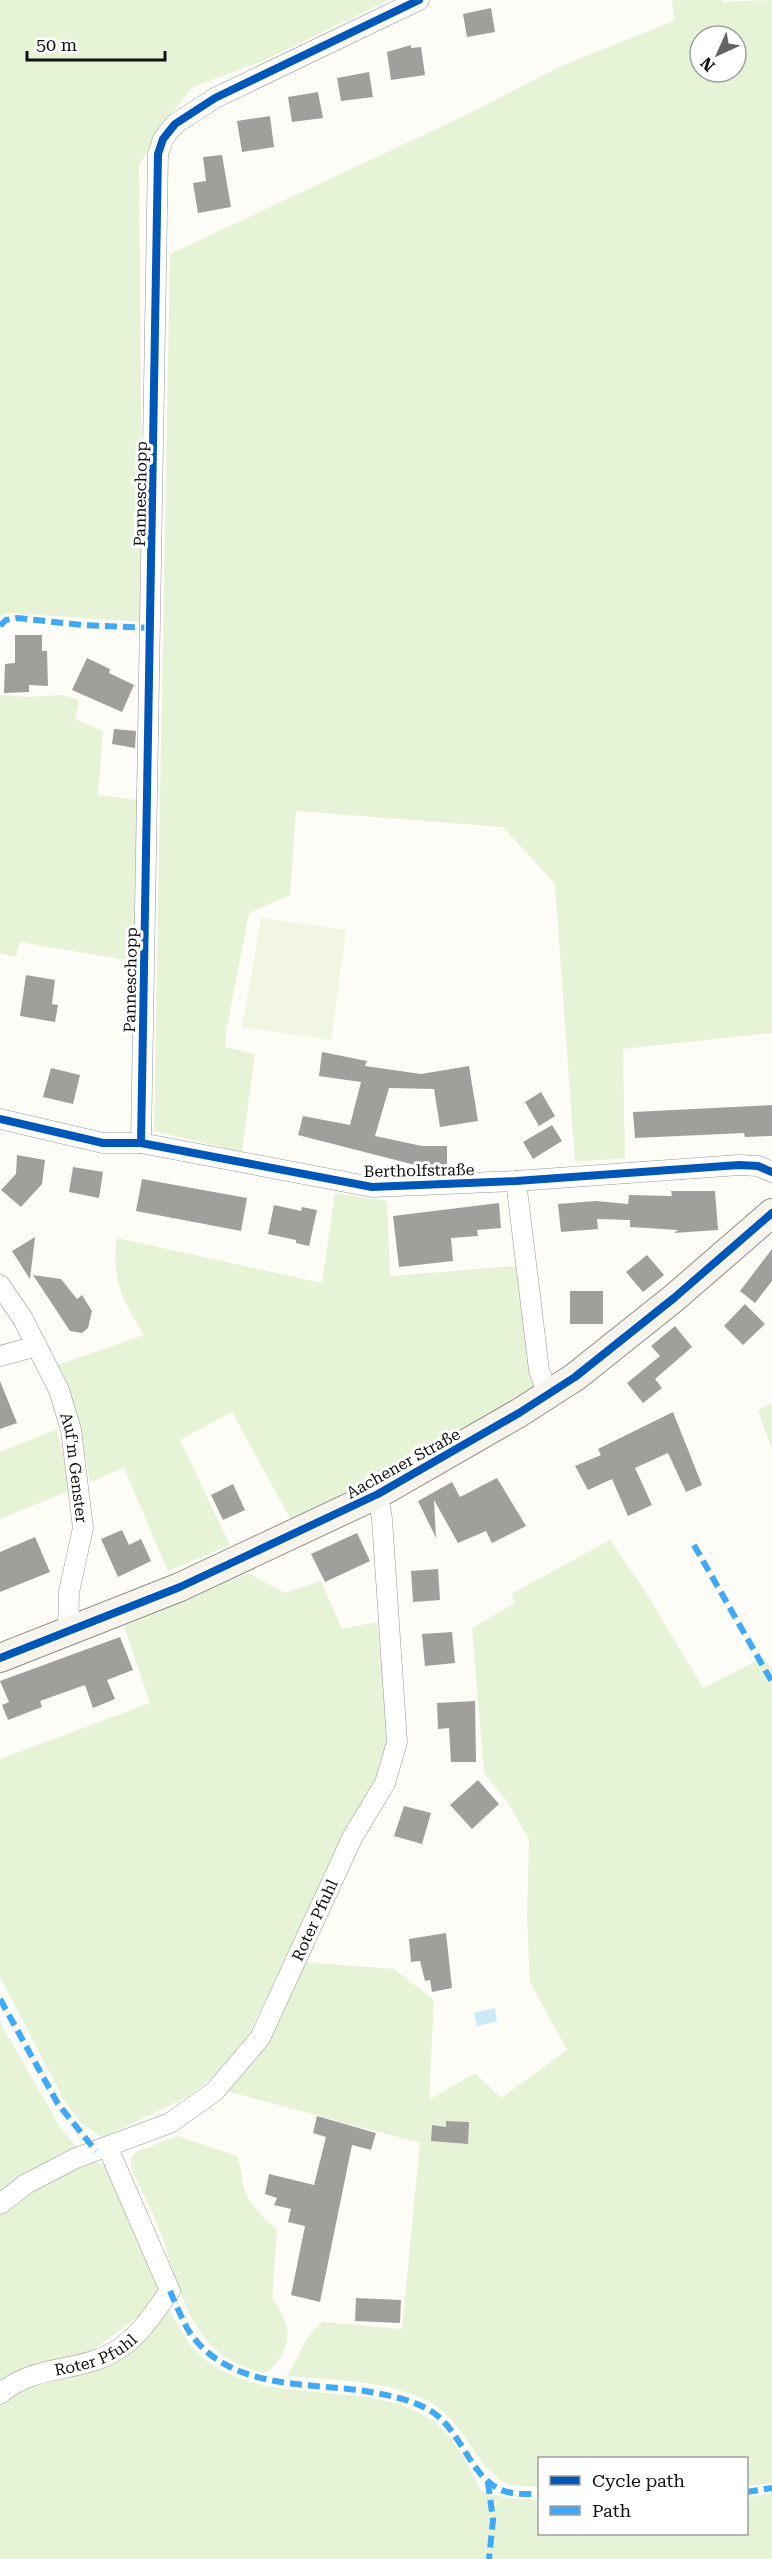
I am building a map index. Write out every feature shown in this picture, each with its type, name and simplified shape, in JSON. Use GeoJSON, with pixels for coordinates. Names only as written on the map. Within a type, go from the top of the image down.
{"type":"FeatureCollection","features":[{"type":"Feature","properties":{"kind":"street","name":"Panneschopp"},"geometry":{"type":"LineString","coordinates":[[141,1143],[158,154],[164,139],[175,124],[215,98],[419,0]]}},
{"type":"Feature","properties":{"kind":"street","name":"Bertholfstraße"},"geometry":{"type":"LineString","coordinates":[[0,1119],[103,1143],[141,1143],[356,1185],[516,1181],[739,1165],[758,1166],[772,1172]]}},
{"type":"Feature","properties":{"kind":"street"},"geometry":{"type":"LineString","coordinates":[[516,1181],[539,1370],[548,1395]]}},
{"type":"Feature","properties":{"kind":"street","name":"Aachener Straße"},"geometry":{"type":"LineString","coordinates":[[0,1658],[180,1587],[378,1494],[548,1395],[674,1298],[772,1213]]}},
{"type":"Feature","properties":{"kind":"street","name":"Auf'm Genster"},"geometry":{"type":"LineString","coordinates":[[0,1285],[37,1346],[59,1389],[71,1430],[82,1506],[80,1551],[69,1592],[68,1630]]}},
{"type":"Feature","properties":{"kind":"street"},"geometry":{"type":"LineString","coordinates":[[0,1356],[37,1346]]}},
{"type":"Feature","properties":{"kind":"street","name":"Roter Pfuhl"},"geometry":{"type":"LineString","coordinates":[[0,2204],[26,2184],[76,2158],[170,2123],[215,2091],[260,2038],[354,1836],[385,1783],[397,1742],[382,1518],[378,1494]]}},
{"type":"Feature","properties":{"kind":"street","name":"Roter Pfuhl"},"geometry":{"type":"LineString","coordinates":[[0,2394],[13,2384],[36,2373],[96,2360],[117,2350],[147,2322],[170,2291],[108,2148]]}},
{"type":"Feature","properties":{"kind":"green space"},"geometry":{"type":"Polygon","coordinates":[[[0,0],[389,0],[263,61],[193,87],[163,124],[139,166],[143,622],[9,613],[0,616],[0,0]]]}},
{"type":"Feature","properties":{"kind":"green space"},"geometry":{"type":"Polygon","coordinates":[[[672,0],[722,0],[723,2],[772,0],[772,1033],[623,1049],[625,1158],[575,1162],[555,884],[503,827],[296,811],[290,895],[249,913],[226,1032],[225,1047],[255,1054],[242,1152],[154,1131],[170,254],[464,116],[559,67],[674,21],[672,0]]]}},
{"type":"Feature","properties":{"kind":"green space"},"geometry":{"type":"Polygon","coordinates":[[[0,695],[25,697],[64,695],[79,700],[75,719],[103,731],[98,795],[137,800],[133,961],[20,942],[16,957],[0,953],[0,695]]]}},
{"type":"Feature","properties":{"kind":"green space"},"geometry":{"type":"Polygon","coordinates":[[[261,918],[346,930],[331,1040],[242,1027],[261,918]]]}},
{"type":"Feature","properties":{"kind":"green space"},"geometry":{"type":"Polygon","coordinates":[[[335,1193],[387,1201],[390,1276],[516,1266],[534,1390],[292,1522],[232,1412],[180,1440],[230,1545],[168,1571],[124,1468],[90,1482],[79,1423],[57,1365],[144,1335],[120,1289],[115,1265],[117,1238],[322,1283],[335,1193]]]}},
{"type":"Feature","properties":{"kind":"green space"},"geometry":{"type":"Polygon","coordinates":[[[772,1403],[772,1450],[758,1410],[772,1403]]]}},
{"type":"Feature","properties":{"kind":"green space"},"geometry":{"type":"Polygon","coordinates":[[[57,1429],[71,1490],[0,1519],[0,1452],[57,1429]]]}},
{"type":"Feature","properties":{"kind":"green space"},"geometry":{"type":"Polygon","coordinates":[[[610,1540],[645,1591],[703,1688],[764,1657],[772,1670],[772,2483],[748,2486],[748,2457],[538,2457],[538,2487],[512,2485],[501,2481],[491,2473],[446,2414],[420,2397],[364,2383],[287,2376],[311,2333],[323,2322],[402,2329],[420,2143],[226,2091],[304,1962],[394,1969],[434,2000],[429,2100],[475,2073],[501,2098],[567,2050],[530,1982],[527,1919],[529,1839],[506,1800],[484,1773],[472,1628],[515,1603],[511,1594],[610,1540]]]}},
{"type":"Feature","properties":{"kind":"green space"},"geometry":{"type":"Polygon","coordinates":[[[248,1573],[285,1593],[321,1581],[342,1629],[377,1622],[391,1736],[379,1777],[348,1830],[249,2034],[218,2073],[189,2096],[102,2138],[80,2122],[64,2100],[0,1977],[0,1759],[150,1703],[124,1626],[248,1573]]]}},
{"type":"Feature","properties":{"kind":"green space"},"geometry":{"type":"Polygon","coordinates":[[[0,2022],[62,2130],[78,2148],[0,2196],[0,2022]]]}},
{"type":"Feature","properties":{"kind":"green space"},"geometry":{"type":"Polygon","coordinates":[[[178,2136],[237,2156],[244,2188],[251,2204],[277,2230],[272,2299],[284,2319],[287,2338],[286,2347],[281,2356],[266,2373],[241,2365],[220,2353],[205,2338],[193,2320],[183,2299],[157,2223],[131,2168],[131,2159],[136,2152],[178,2136]]]}},
{"type":"Feature","properties":{"kind":"green space"},"geometry":{"type":"Polygon","coordinates":[[[94,2161],[106,2167],[162,2287],[139,2316],[92,2351],[31,2370],[0,2388],[0,2212],[28,2190],[94,2161]]]}},
{"type":"Feature","properties":{"kind":"green space"},"geometry":{"type":"Polygon","coordinates":[[[167,2306],[198,2354],[231,2375],[261,2385],[356,2396],[386,2401],[414,2410],[439,2426],[452,2441],[481,2491],[507,2498],[538,2501],[538,2535],[748,2535],[748,2498],[772,2493],[772,2559],[0,2559],[0,2402],[13,2388],[97,2365],[167,2306]]]}},
{"type":"Feature","properties":{"kind":"water"},"geometry":{"type":"Polygon","coordinates":[[[495,2008],[497,2021],[477,2026],[474,2013],[495,2008]]]}},
{"type":"Feature","properties":{"kind":"building"},"geometry":{"type":"Polygon","coordinates":[[[491,8],[495,32],[467,37],[463,14],[491,8]]]}},
{"type":"Feature","properties":{"kind":"building"},"geometry":{"type":"Polygon","coordinates":[[[411,45],[411,48],[421,47],[425,75],[391,80],[387,52],[411,45]]]}},
{"type":"Feature","properties":{"kind":"building"},"geometry":{"type":"Polygon","coordinates":[[[369,72],[373,97],[341,101],[337,78],[369,72]]]}},
{"type":"Feature","properties":{"kind":"building"},"geometry":{"type":"Polygon","coordinates":[[[318,92],[323,118],[292,122],[288,97],[318,92]]]}},
{"type":"Feature","properties":{"kind":"building"},"geometry":{"type":"Polygon","coordinates":[[[270,116],[274,147],[242,152],[237,121],[270,116]]]}},
{"type":"Feature","properties":{"kind":"building"},"geometry":{"type":"Polygon","coordinates":[[[222,155],[231,207],[198,213],[193,183],[206,181],[203,157],[222,155]]]}},
{"type":"Feature","properties":{"kind":"building"},"geometry":{"type":"Polygon","coordinates":[[[15,635],[42,635],[42,651],[47,651],[48,686],[29,685],[29,692],[4,693],[5,664],[15,663],[15,635]]]}},
{"type":"Feature","properties":{"kind":"building"},"geometry":{"type":"Polygon","coordinates":[[[87,658],[110,669],[109,673],[134,685],[122,712],[72,690],[87,658]]]}},
{"type":"Feature","properties":{"kind":"building"},"geometry":{"type":"Polygon","coordinates":[[[114,729],[136,731],[135,748],[112,744],[114,729]]]}},
{"type":"Feature","properties":{"kind":"building"},"geometry":{"type":"Polygon","coordinates":[[[26,975],[55,980],[52,1004],[58,1005],[55,1022],[20,1016],[26,975]]]}},
{"type":"Feature","properties":{"kind":"building"},"geometry":{"type":"Polygon","coordinates":[[[322,1052],[367,1061],[365,1066],[421,1074],[469,1066],[478,1121],[440,1127],[434,1089],[389,1088],[375,1136],[422,1146],[447,1146],[447,1170],[418,1173],[419,1166],[298,1135],[303,1116],[350,1125],[361,1082],[319,1076],[322,1052]]]}},
{"type":"Feature","properties":{"kind":"building"},"geometry":{"type":"Polygon","coordinates":[[[51,1068],[80,1075],[73,1104],[43,1097],[51,1068]]]}},
{"type":"Feature","properties":{"kind":"building"},"geometry":{"type":"Polygon","coordinates":[[[541,1092],[555,1116],[539,1126],[525,1102],[541,1092]]]}},
{"type":"Feature","properties":{"kind":"building"},"geometry":{"type":"Polygon","coordinates":[[[772,1105],[772,1136],[745,1137],[744,1133],[635,1138],[633,1112],[772,1105]]]}},
{"type":"Feature","properties":{"kind":"building"},"geometry":{"type":"Polygon","coordinates":[[[552,1125],[562,1141],[533,1159],[523,1142],[552,1125]]]}},
{"type":"Feature","properties":{"kind":"building"},"geometry":{"type":"Polygon","coordinates":[[[17,1155],[45,1160],[42,1184],[21,1207],[1,1190],[16,1174],[17,1155]]]}},
{"type":"Feature","properties":{"kind":"building"},"geometry":{"type":"Polygon","coordinates":[[[73,1167],[103,1172],[99,1198],[69,1192],[73,1167]]]}},
{"type":"Feature","properties":{"kind":"building"},"geometry":{"type":"Polygon","coordinates":[[[142,1179],[247,1198],[241,1231],[136,1211],[142,1179]]]}},
{"type":"Feature","properties":{"kind":"building"},"geometry":{"type":"Polygon","coordinates":[[[671,1191],[715,1191],[718,1230],[674,1233],[678,1230],[630,1227],[630,1220],[597,1219],[598,1229],[561,1232],[558,1204],[596,1201],[628,1204],[629,1195],[672,1196],[671,1191]]]}},
{"type":"Feature","properties":{"kind":"building"},"geometry":{"type":"Polygon","coordinates":[[[499,1203],[501,1228],[477,1230],[478,1236],[451,1238],[453,1261],[399,1267],[393,1216],[499,1203]]]}},
{"type":"Feature","properties":{"kind":"building"},"geometry":{"type":"Polygon","coordinates":[[[274,1205],[301,1211],[302,1207],[317,1210],[309,1246],[296,1243],[296,1240],[268,1234],[274,1205]]]}},
{"type":"Feature","properties":{"kind":"building"},"geometry":{"type":"Polygon","coordinates":[[[35,1237],[30,1279],[12,1251],[35,1237]]]}},
{"type":"Feature","properties":{"kind":"building"},"geometry":{"type":"Polygon","coordinates":[[[772,1249],[772,1281],[755,1303],[740,1291],[772,1249]]]}},
{"type":"Feature","properties":{"kind":"building"},"geometry":{"type":"Polygon","coordinates":[[[647,1255],[664,1275],[643,1292],[626,1272],[647,1255]]]}},
{"type":"Feature","properties":{"kind":"building"},"geometry":{"type":"Polygon","coordinates":[[[33,1275],[61,1279],[77,1299],[82,1295],[92,1311],[88,1328],[82,1333],[70,1331],[33,1275]]]}},
{"type":"Feature","properties":{"kind":"building"},"geometry":{"type":"Polygon","coordinates":[[[570,1291],[603,1291],[603,1324],[570,1324],[570,1291]]]}},
{"type":"Feature","properties":{"kind":"building"},"geometry":{"type":"Polygon","coordinates":[[[745,1304],[765,1324],[743,1345],[724,1326],[745,1304]]]}},
{"type":"Feature","properties":{"kind":"building"},"geometry":{"type":"Polygon","coordinates":[[[675,1326],[692,1347],[655,1379],[662,1388],[643,1403],[627,1383],[660,1356],[651,1346],[675,1326]]]}},
{"type":"Feature","properties":{"kind":"building"},"geometry":{"type":"Polygon","coordinates":[[[0,1381],[17,1423],[0,1429],[0,1381]]]}},
{"type":"Feature","properties":{"kind":"building"},"geometry":{"type":"Polygon","coordinates":[[[673,1412],[702,1485],[686,1492],[668,1453],[635,1468],[652,1505],[628,1516],[612,1479],[588,1490],[575,1466],[601,1455],[598,1449],[673,1412]]]}},
{"type":"Feature","properties":{"kind":"building"},"geometry":{"type":"Polygon","coordinates":[[[497,1478],[526,1526],[492,1543],[486,1531],[458,1543],[434,1500],[436,1538],[418,1501],[452,1482],[460,1497],[497,1478]]]}},
{"type":"Feature","properties":{"kind":"building"},"geometry":{"type":"Polygon","coordinates":[[[233,1484],[245,1510],[223,1520],[211,1495],[233,1484]]]}},
{"type":"Feature","properties":{"kind":"building"},"geometry":{"type":"Polygon","coordinates":[[[122,1530],[129,1545],[141,1539],[151,1561],[118,1577],[101,1539],[122,1530]]]}},
{"type":"Feature","properties":{"kind":"building"},"geometry":{"type":"Polygon","coordinates":[[[357,1533],[370,1561],[325,1582],[311,1554],[357,1533]]]}},
{"type":"Feature","properties":{"kind":"building"},"geometry":{"type":"Polygon","coordinates":[[[35,1537],[50,1572],[0,1592],[0,1552],[35,1537]]]}},
{"type":"Feature","properties":{"kind":"building"},"geometry":{"type":"Polygon","coordinates":[[[438,1569],[440,1600],[413,1602],[411,1571],[438,1569]]]}},
{"type":"Feature","properties":{"kind":"building"},"geometry":{"type":"Polygon","coordinates":[[[452,1632],[455,1663],[425,1666],[422,1634],[452,1632]]]}},
{"type":"Feature","properties":{"kind":"building"},"geometry":{"type":"Polygon","coordinates":[[[120,1637],[133,1670],[107,1680],[115,1699],[93,1708],[85,1685],[40,1701],[42,1707],[8,1720],[2,1705],[9,1702],[0,1681],[120,1637]]]}},
{"type":"Feature","properties":{"kind":"building"},"geometry":{"type":"Polygon","coordinates":[[[475,1701],[476,1762],[451,1762],[449,1728],[438,1729],[437,1703],[475,1701]]]}},
{"type":"Feature","properties":{"kind":"building"},"geometry":{"type":"Polygon","coordinates":[[[478,1780],[499,1804],[472,1829],[450,1805],[478,1780]]]}},
{"type":"Feature","properties":{"kind":"building"},"geometry":{"type":"Polygon","coordinates":[[[404,1806],[431,1813],[422,1844],[394,1836],[404,1806]]]}},
{"type":"Feature","properties":{"kind":"building"},"geometry":{"type":"Polygon","coordinates":[[[446,1933],[452,1988],[432,1992],[430,1980],[425,1981],[420,1961],[411,1962],[409,1939],[446,1933]]]}},
{"type":"Feature","properties":{"kind":"building"},"geometry":{"type":"Polygon","coordinates":[[[317,2116],[376,2133],[371,2150],[352,2145],[320,2302],[291,2295],[305,2226],[288,2222],[291,2209],[274,2205],[277,2198],[265,2194],[269,2174],[314,2185],[326,2137],[313,2133],[317,2116]]]}},
{"type":"Feature","properties":{"kind":"building"},"geometry":{"type":"Polygon","coordinates":[[[446,2121],[469,2122],[468,2144],[431,2141],[432,2125],[446,2127],[446,2121]]]}},
{"type":"Feature","properties":{"kind":"building"},"geometry":{"type":"Polygon","coordinates":[[[356,2298],[401,2300],[400,2323],[355,2321],[356,2298]]]}},
{"type":"Feature","properties":{"kind":"marked path"},"geometry":{"type":"LineString","coordinates":[[0,626],[6,620],[17,618],[82,625],[151,628]]}},
{"type":"Feature","properties":{"kind":"marked path"},"geometry":{"type":"LineString","coordinates":[[694,1545],[772,1682]]}},
{"type":"Feature","properties":{"kind":"marked path"},"geometry":{"type":"LineString","coordinates":[[0,1999],[58,2104],[96,2151]]}},
{"type":"Feature","properties":{"kind":"marked path"},"geometry":{"type":"LineString","coordinates":[[170,2291],[187,2328],[203,2348],[222,2363],[244,2373],[267,2379],[365,2391],[415,2403],[441,2419],[472,2463],[489,2482],[509,2492],[538,2494]]}},
{"type":"Feature","properties":{"kind":"marked path"},"geometry":{"type":"LineString","coordinates":[[488,2482],[493,2520],[489,2559]]}},
{"type":"Feature","properties":{"kind":"marked path"},"geometry":{"type":"LineString","coordinates":[[748,2492],[772,2488]]}},
{"type":"Feature","properties":{"kind":"cycle path"},"geometry":{"type":"LineString","coordinates":[[141,1143],[158,154],[163,139],[175,124],[215,98],[419,0]]}},
{"type":"Feature","properties":{"kind":"cycle path"},"geometry":{"type":"LineString","coordinates":[[0,1119],[103,1143],[141,1143],[372,1187],[516,1181],[739,1165],[758,1166],[772,1172]]}},
{"type":"Feature","properties":{"kind":"cycle path"},"geometry":{"type":"LineString","coordinates":[[0,1658],[180,1587],[378,1494],[519,1413],[575,1377],[674,1298],[772,1213]]}}]}
